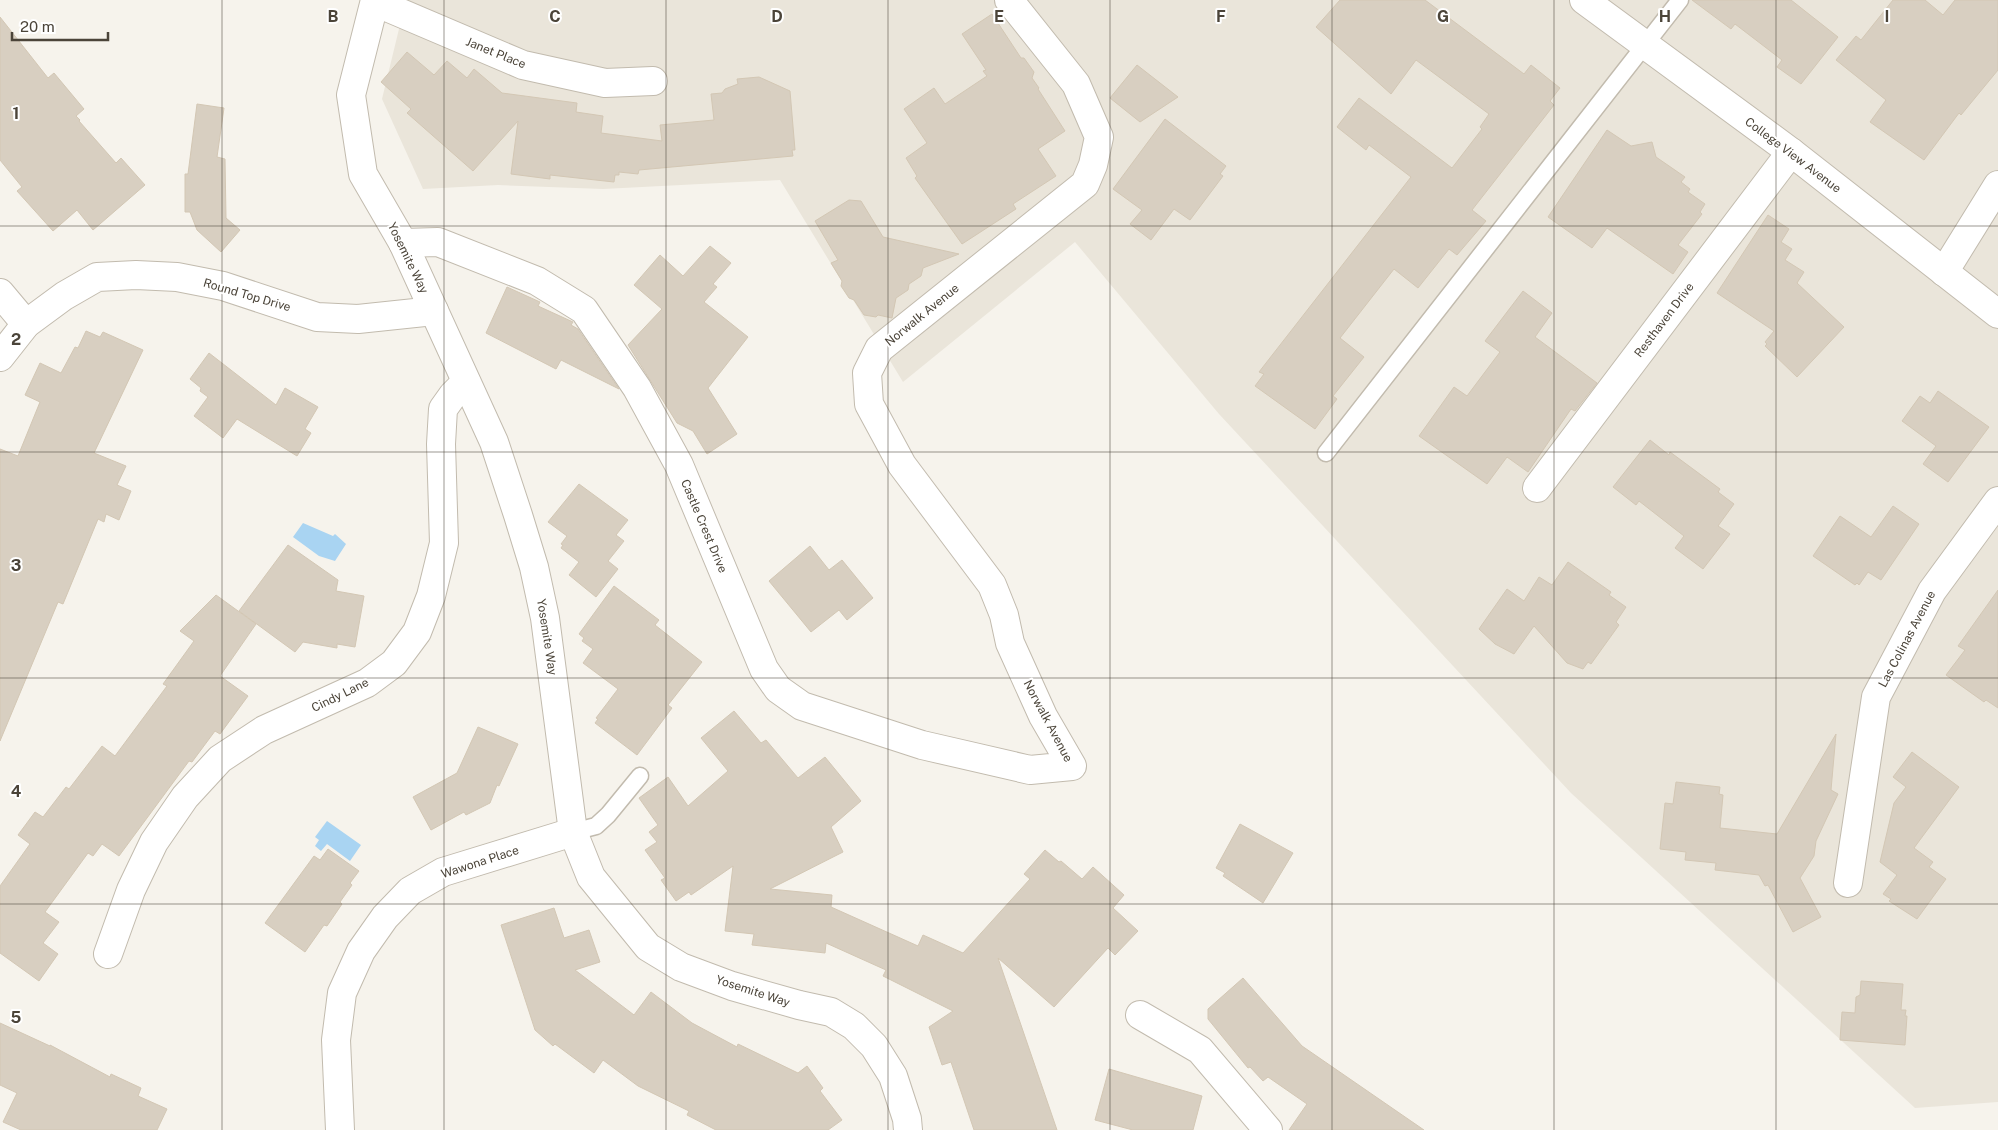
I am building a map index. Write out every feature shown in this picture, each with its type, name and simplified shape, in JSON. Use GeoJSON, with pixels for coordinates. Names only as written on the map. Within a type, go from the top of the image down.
{"type":"FeatureCollection","features":[{"type":"Feature","properties":{"kind":"street","name":"Norwalk Avenue"},"geometry":{"type":"LineString","coordinates":[[1008,0],[1076,84],[1099,137],[1094,165],[1085,184],[879,349],[867,373],[869,404],[902,466],[992,585],[1004,615],[1010,643],[1043,716],[1072,766],[1030,770]]}},
{"type":"Feature","properties":{"kind":"street","name":"College View Avenue"},"geometry":{"type":"LineString","coordinates":[[1584,0],[1791,152],[1998,314]]}},
{"type":"Feature","properties":{"kind":"street","name":"Janet Place"},"geometry":{"type":"LineString","coordinates":[[375,1],[523,65],[605,83],[653,81]]}},
{"type":"Feature","properties":{"kind":"street","name":"Yosemite Way"},"geometry":{"type":"LineString","coordinates":[[375,1],[351,95],[363,174],[403,243],[494,442],[534,567],[546,618],[573,832],[591,877],[648,947],[681,967],[732,986],[798,1005],[831,1012],[854,1026],[874,1046],[893,1076],[907,1119],[908,1130]]}},
{"type":"Feature","properties":{"kind":"street","name":"Resthaven Drive"},"geometry":{"type":"LineString","coordinates":[[1537,488],[1791,152]]}},
{"type":"Feature","properties":{"kind":"street"},"geometry":{"type":"LineString","coordinates":[[1944,272],[1998,185]]}},
{"type":"Feature","properties":{"kind":"street","name":"Castle Crest Drive"},"geometry":{"type":"LineString","coordinates":[[403,243],[438,242],[537,281],[584,310],[637,388],[679,466],[764,669],[778,689],[802,706],[922,745],[1030,770]]}},
{"type":"Feature","properties":{"kind":"street","name":"Round Top Drive"},"geometry":{"type":"LineString","coordinates":[[0,358],[26,324],[64,296],[98,277],[136,274],[177,277],[223,286],[317,317],[358,319],[434,311]]}},
{"type":"Feature","properties":{"kind":"street"},"geometry":{"type":"LineString","coordinates":[[0,293],[26,324]]}},
{"type":"Feature","properties":{"kind":"street","name":"Cindy Lane"},"geometry":{"type":"LineString","coordinates":[[108,954],[131,890],[154,842],[185,797],[220,760],[264,730],[367,684],[394,663],[417,632],[431,596],[444,544],[441,444],[443,409],[466,382]]}},
{"type":"Feature","properties":{"kind":"street","name":"Las Colinas Avenue"},"geometry":{"type":"LineString","coordinates":[[1848,883],[1876,697],[1932,591],[1998,502]]}},
{"type":"Feature","properties":{"kind":"street","name":"Wawona Place"},"geometry":{"type":"LineString","coordinates":[[340,1130],[336,1040],[342,992],[361,951],[385,917],[410,891],[443,872],[573,832]]}},
{"type":"Feature","properties":{"kind":"street"},"geometry":{"type":"LineString","coordinates":[[1140,1015],[1200,1050],[1268,1130]]}},
{"type":"Feature","properties":{"kind":"lane"},"geometry":{"type":"LineString","coordinates":[[1326,453],[1646,46],[1680,0]]}},
{"type":"Feature","properties":{"kind":"lane"},"geometry":{"type":"LineString","coordinates":[[573,832],[596,826],[608,815],[640,776]]}},
{"type":"Feature","properties":{"kind":"shaded area"},"geometry":{"type":"Polygon","coordinates":[[[406,0],[1998,0],[1998,1102],[1915,1108],[1571,793],[1219,414],[1075,242],[903,382],[780,180],[603,189],[498,185],[423,189],[382,99],[406,0]]]}},
{"type":"Feature","properties":{"kind":"water"},"geometry":{"type":"Polygon","coordinates":[[[303,523],[333,536],[335,534],[346,544],[335,561],[319,556],[293,537],[303,523]]]}},
{"type":"Feature","properties":{"kind":"water"},"geometry":{"type":"Polygon","coordinates":[[[327,821],[361,845],[350,861],[327,844],[321,851],[315,846],[319,840],[315,837],[327,821]]]}},
{"type":"Feature","properties":{"kind":"building"},"geometry":{"type":"Polygon","coordinates":[[[1340,0],[1425,0],[1524,74],[1531,65],[1560,88],[1550,101],[1554,105],[1472,210],[1486,221],[1457,255],[1449,249],[1418,288],[1394,269],[1340,338],[1364,357],[1333,396],[1337,399],[1315,429],[1255,386],[1264,374],[1259,372],[1411,177],[1369,145],[1366,150],[1337,127],[1359,98],[1452,168],[1482,129],[1480,127],[1489,114],[1416,60],[1391,94],[1316,27],[1340,0]]]}},
{"type":"Feature","properties":{"kind":"building"},"geometry":{"type":"Polygon","coordinates":[[[1692,0],[1791,0],[1838,37],[1801,84],[1777,67],[1782,60],[1735,24],[1731,29],[1692,0]]]}},
{"type":"Feature","properties":{"kind":"building"},"geometry":{"type":"Polygon","coordinates":[[[1893,0],[1925,0],[1943,15],[1955,0],[1998,0],[1998,70],[1961,115],[1959,113],[1924,160],[1870,122],[1886,100],[1836,60],[1856,36],[1861,40],[1893,0]]]}},
{"type":"Feature","properties":{"kind":"building"},"geometry":{"type":"Polygon","coordinates":[[[992,14],[1021,58],[1024,58],[1034,72],[1032,78],[1065,131],[1038,149],[1056,176],[1013,204],[1016,209],[962,244],[915,178],[917,176],[906,158],[927,143],[904,109],[934,88],[945,104],[987,76],[983,71],[986,70],[962,34],[992,14]]]}},
{"type":"Feature","properties":{"kind":"building"},"geometry":{"type":"Polygon","coordinates":[[[0,17],[48,78],[54,73],[84,109],[76,116],[79,121],[116,163],[121,158],[145,185],[93,230],[77,210],[53,231],[17,191],[22,187],[0,160],[0,17]]]}},
{"type":"Feature","properties":{"kind":"building"},"geometry":{"type":"Polygon","coordinates":[[[407,52],[434,75],[447,61],[467,78],[474,69],[502,93],[577,103],[576,112],[603,116],[601,133],[662,141],[660,125],[714,120],[711,94],[722,93],[725,89],[738,84],[737,79],[759,77],[790,91],[795,150],[792,150],[793,156],[639,170],[638,174],[619,172],[619,175],[615,175],[614,182],[550,175],[550,179],[511,174],[518,121],[473,171],[407,113],[411,109],[381,82],[407,52]]]}},
{"type":"Feature","properties":{"kind":"building"},"geometry":{"type":"Polygon","coordinates":[[[1137,65],[1178,97],[1140,122],[1110,98],[1137,65]]]}},
{"type":"Feature","properties":{"kind":"building"},"geometry":{"type":"Polygon","coordinates":[[[197,104],[224,108],[217,157],[225,159],[226,218],[240,230],[221,252],[197,230],[190,212],[185,212],[185,174],[188,174],[197,104]]]}},
{"type":"Feature","properties":{"kind":"building"},"geometry":{"type":"Polygon","coordinates":[[[1165,119],[1226,166],[1220,174],[1223,176],[1190,220],[1174,209],[1151,240],[1130,224],[1142,210],[1113,189],[1165,119]]]}},
{"type":"Feature","properties":{"kind":"building"},"geometry":{"type":"Polygon","coordinates":[[[1607,130],[1631,146],[1652,142],[1656,157],[1685,177],[1681,182],[1690,189],[1688,192],[1705,204],[1700,212],[1702,214],[1678,245],[1688,252],[1673,274],[1607,228],[1592,248],[1548,217],[1607,130]]]}},
{"type":"Feature","properties":{"kind":"building"},"geometry":{"type":"Polygon","coordinates":[[[849,200],[861,201],[883,237],[959,254],[923,268],[921,276],[909,284],[908,290],[896,298],[892,318],[864,315],[854,300],[849,298],[841,286],[842,281],[831,263],[838,260],[815,221],[849,200]]]}},
{"type":"Feature","properties":{"kind":"building"},"geometry":{"type":"Polygon","coordinates":[[[1768,215],[1789,229],[1781,242],[1792,249],[1785,260],[1804,272],[1797,283],[1844,327],[1797,377],[1765,346],[1767,344],[1765,342],[1774,331],[1717,293],[1768,215]]]}},
{"type":"Feature","properties":{"kind":"building"},"geometry":{"type":"Polygon","coordinates":[[[710,246],[731,263],[713,284],[717,287],[704,302],[748,337],[708,388],[737,434],[707,454],[693,431],[677,423],[628,345],[662,309],[634,285],[660,255],[683,276],[710,246]]]}},
{"type":"Feature","properties":{"kind":"building"},"geometry":{"type":"Polygon","coordinates":[[[507,287],[540,302],[538,306],[573,322],[571,325],[578,329],[619,389],[561,360],[556,369],[486,333],[507,287]]]}},
{"type":"Feature","properties":{"kind":"building"},"geometry":{"type":"Polygon","coordinates":[[[1523,291],[1552,313],[1535,337],[1597,383],[1575,411],[1571,409],[1528,472],[1507,457],[1487,484],[1419,436],[1454,387],[1467,396],[1500,352],[1485,341],[1523,291]]]}},
{"type":"Feature","properties":{"kind":"building"},"geometry":{"type":"Polygon","coordinates":[[[86,331],[100,337],[103,332],[143,350],[94,453],[126,466],[117,485],[131,491],[119,520],[106,514],[104,522],[98,519],[63,604],[58,602],[0,741],[0,449],[18,456],[40,402],[25,395],[40,363],[61,373],[75,347],[78,348],[86,331]]]}},
{"type":"Feature","properties":{"kind":"building"},"geometry":{"type":"Polygon","coordinates":[[[209,353],[276,405],[285,388],[318,407],[305,429],[311,433],[297,456],[237,419],[223,438],[194,416],[208,397],[190,379],[209,353]]]}},
{"type":"Feature","properties":{"kind":"building"},"geometry":{"type":"Polygon","coordinates":[[[1938,391],[1989,427],[1948,482],[1923,464],[1936,446],[1902,421],[1920,396],[1930,403],[1938,391]]]}},
{"type":"Feature","properties":{"kind":"building"},"geometry":{"type":"Polygon","coordinates":[[[1650,440],[1669,455],[1670,452],[1720,489],[1718,492],[1734,504],[1718,526],[1730,534],[1703,569],[1675,548],[1684,536],[1639,501],[1636,505],[1613,487],[1650,440]]]}},
{"type":"Feature","properties":{"kind":"building"},"geometry":{"type":"Polygon","coordinates":[[[579,484],[628,520],[616,535],[624,541],[608,561],[618,569],[596,597],[569,575],[579,562],[561,548],[563,545],[561,544],[567,536],[548,522],[579,484]]]}},
{"type":"Feature","properties":{"kind":"building"},"geometry":{"type":"Polygon","coordinates":[[[1893,506],[1919,524],[1881,580],[1868,572],[1859,585],[1857,583],[1855,585],[1813,556],[1840,516],[1871,537],[1893,506]]]}},
{"type":"Feature","properties":{"kind":"building"},"geometry":{"type":"Polygon","coordinates":[[[288,545],[338,580],[336,591],[364,596],[355,647],[337,644],[337,648],[303,642],[295,652],[239,611],[288,545]]]}},
{"type":"Feature","properties":{"kind":"building"},"geometry":{"type":"Polygon","coordinates":[[[810,546],[829,570],[842,560],[873,598],[847,620],[839,610],[811,632],[769,581],[810,546]]]}},
{"type":"Feature","properties":{"kind":"building"},"geometry":{"type":"Polygon","coordinates":[[[1568,562],[1611,592],[1609,595],[1626,607],[1616,622],[1619,625],[1591,664],[1588,662],[1583,669],[1567,663],[1534,626],[1514,654],[1495,644],[1479,629],[1507,589],[1524,601],[1539,577],[1552,585],[1568,562]]]}},
{"type":"Feature","properties":{"kind":"building"},"geometry":{"type":"Polygon","coordinates":[[[614,586],[659,620],[655,625],[702,662],[668,705],[672,708],[637,755],[595,723],[598,719],[596,718],[618,689],[583,663],[593,649],[582,641],[584,638],[579,634],[614,586]]]}},
{"type":"Feature","properties":{"kind":"building"},"geometry":{"type":"Polygon","coordinates":[[[1998,590],[1998,708],[1986,700],[1984,702],[1946,675],[1965,650],[1958,646],[1998,590]]]}},
{"type":"Feature","properties":{"kind":"building"},"geometry":{"type":"Polygon","coordinates":[[[216,595],[256,624],[220,676],[248,696],[220,734],[215,731],[192,762],[189,761],[119,856],[102,844],[93,856],[88,853],[45,912],[59,922],[43,943],[58,954],[39,981],[0,953],[0,886],[30,844],[18,835],[35,812],[43,817],[66,787],[69,789],[102,746],[115,756],[167,686],[163,684],[194,641],[180,631],[216,595]]]}},
{"type":"Feature","properties":{"kind":"building"},"geometry":{"type":"Polygon","coordinates":[[[734,711],[761,743],[766,740],[798,778],[825,757],[861,801],[831,827],[843,852],[770,889],[832,895],[831,907],[918,946],[923,935],[963,953],[1030,879],[1024,874],[1045,850],[1082,879],[1093,867],[1124,895],[1113,908],[1138,931],[1115,955],[1108,948],[1054,1007],[998,958],[1057,1130],[974,1130],[951,1062],[942,1065],[929,1027],[953,1011],[883,976],[886,970],[826,943],[825,953],[752,945],[754,934],[725,931],[733,866],[691,895],[689,892],[676,901],[661,880],[665,878],[645,850],[657,842],[649,832],[658,825],[639,798],[668,777],[688,806],[728,771],[701,738],[734,711]]]}},
{"type":"Feature","properties":{"kind":"building"},"geometry":{"type":"Polygon","coordinates":[[[478,727],[518,744],[499,786],[497,785],[490,803],[466,815],[464,812],[431,830],[413,797],[457,773],[478,727]]]}},
{"type":"Feature","properties":{"kind":"building"},"geometry":{"type":"Polygon","coordinates":[[[1836,734],[1831,790],[1838,794],[1816,841],[1814,856],[1800,878],[1821,917],[1793,932],[1768,885],[1765,886],[1759,875],[1715,870],[1716,863],[1685,860],[1686,852],[1660,849],[1665,803],[1673,804],[1676,782],[1720,787],[1719,794],[1723,795],[1720,828],[1777,834],[1836,734]]]}},
{"type":"Feature","properties":{"kind":"building"},"geometry":{"type":"Polygon","coordinates":[[[1912,752],[1959,787],[1914,848],[1933,862],[1929,867],[1946,879],[1917,919],[1889,901],[1891,899],[1883,894],[1897,875],[1880,862],[1894,803],[1906,787],[1893,777],[1912,752]]]}},
{"type":"Feature","properties":{"kind":"building"},"geometry":{"type":"Polygon","coordinates":[[[1240,824],[1293,853],[1263,903],[1223,876],[1225,873],[1216,868],[1240,824]]]}},
{"type":"Feature","properties":{"kind":"building"},"geometry":{"type":"Polygon","coordinates":[[[328,849],[359,871],[340,902],[342,904],[327,926],[324,925],[305,952],[265,923],[314,856],[320,860],[328,849]]]}},
{"type":"Feature","properties":{"kind":"building"},"geometry":{"type":"Polygon","coordinates":[[[554,908],[564,938],[589,930],[600,962],[575,970],[634,1015],[651,992],[692,1023],[737,1047],[738,1044],[798,1073],[807,1066],[823,1088],[820,1091],[842,1120],[828,1130],[716,1130],[687,1115],[689,1111],[638,1086],[603,1060],[594,1073],[555,1044],[553,1046],[535,1030],[501,925],[554,908]]]}},
{"type":"Feature","properties":{"kind":"building"},"geometry":{"type":"Polygon","coordinates":[[[1243,978],[1302,1046],[1424,1130],[1289,1130],[1307,1104],[1268,1077],[1263,1081],[1250,1067],[1248,1068],[1208,1019],[1208,1009],[1243,978]]]}},
{"type":"Feature","properties":{"kind":"building"},"geometry":{"type":"Polygon","coordinates":[[[1861,981],[1903,984],[1901,1010],[1906,1010],[1905,1016],[1907,1016],[1905,1045],[1840,1040],[1842,1012],[1855,1013],[1856,997],[1860,995],[1861,981]]]}},
{"type":"Feature","properties":{"kind":"building"},"geometry":{"type":"Polygon","coordinates":[[[0,1023],[50,1045],[110,1077],[111,1074],[141,1088],[138,1096],[167,1109],[157,1130],[21,1130],[3,1122],[17,1093],[0,1085],[0,1023]]]}},
{"type":"Feature","properties":{"kind":"building"},"geometry":{"type":"Polygon","coordinates":[[[1109,1069],[1202,1096],[1193,1130],[1133,1130],[1095,1120],[1109,1069]]]}}]}
